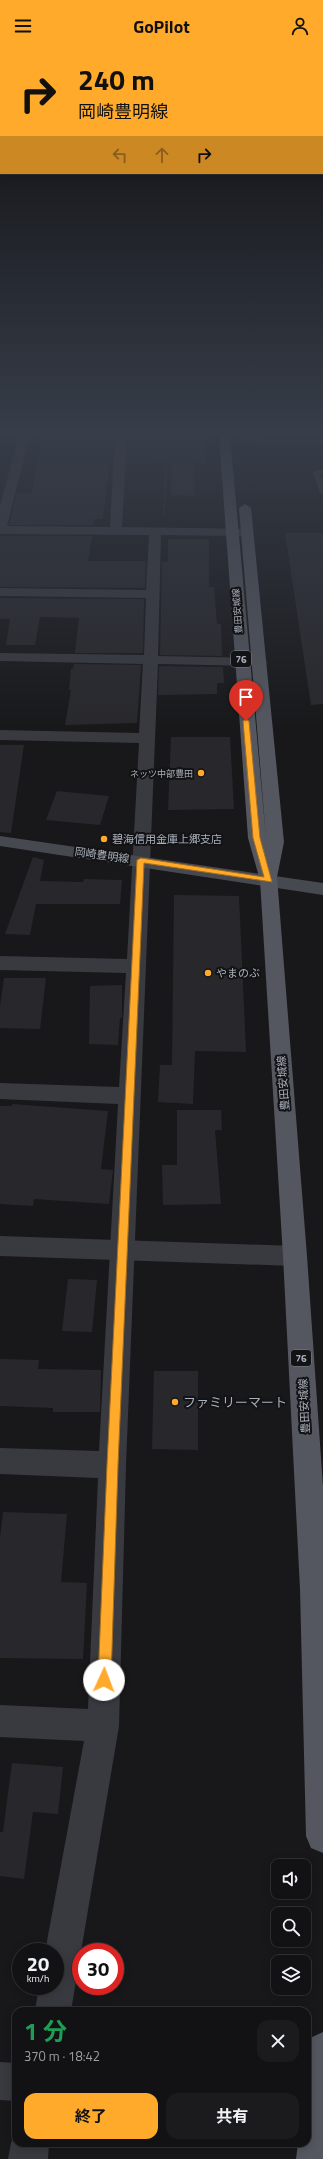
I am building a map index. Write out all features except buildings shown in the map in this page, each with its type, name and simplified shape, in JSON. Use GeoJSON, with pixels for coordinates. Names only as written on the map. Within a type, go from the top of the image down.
{"type":"FeatureCollection","features":[{"type":"Feature","properties":{"kind":"main road","name":"豊田安城線"},"geometry":{"type":"LineString","coordinates":[[232,533],[241,662],[257,838],[269,880],[295,1256],[314,1589],[323,1836]]}},
{"type":"Feature","properties":{"kind":"main road","name":"豊田安城線"},"geometry":{"type":"LineString","coordinates":[[247,533],[260,662],[275,842],[269,880]]}},
{"type":"Feature","properties":{"kind":"main road","name":"岡崎豊明線"},"geometry":{"type":"LineString","coordinates":[[0,841],[141,860],[323,889]]}},
{"type":"Feature","properties":{"kind":"main road"},"geometry":{"type":"LineString","coordinates":[[316,2159],[323,2051]]}},
{"type":"Feature","properties":{"kind":"street"},"geometry":{"type":"LineString","coordinates":[[54,2007],[103,1726],[112,1465],[124,1250],[151,659],[152,594],[159,533]]}},
{"type":"Feature","properties":{"kind":"street"},"geometry":{"type":"LineString","coordinates":[[0,592],[152,594]]}},
{"type":"Feature","properties":{"kind":"street"},"geometry":{"type":"LineString","coordinates":[[0,657],[260,662]]}},
{"type":"Feature","properties":{"kind":"street"},"geometry":{"type":"LineString","coordinates":[[0,735],[147,738]]}},
{"type":"Feature","properties":{"kind":"street"},"geometry":{"type":"LineString","coordinates":[[0,963],[137,966]]}},
{"type":"Feature","properties":{"kind":"street"},"geometry":{"type":"LineString","coordinates":[[0,1091],[130,1096]]}},
{"type":"Feature","properties":{"kind":"street"},"geometry":{"type":"LineString","coordinates":[[0,1246],[295,1256]]}},
{"type":"Feature","properties":{"kind":"street"},"geometry":{"type":"LineString","coordinates":[[0,1461],[112,1465]]}},
{"type":"Feature","properties":{"kind":"street"},"geometry":{"type":"LineString","coordinates":[[0,1721],[103,1726]]}},
{"type":"Feature","properties":{"kind":"street"},"geometry":{"type":"LineString","coordinates":[[0,2081],[12,2082]]}},
{"type":"Feature","properties":{"kind":"street"},"geometry":{"type":"LineString","coordinates":[[28,2159],[30,2147]]}},
{"type":"Feature","properties":{"kind":"place","name":"ネッツ中部豊田"},"geometry":{"type":"Point","coordinates":[201,773]}},
{"type":"Feature","properties":{"kind":"place","name":"碧海信用金庫上郷支店"},"geometry":{"type":"Point","coordinates":[104,839]}},
{"type":"Feature","properties":{"kind":"place","name":"やまのぶ"},"geometry":{"type":"Point","coordinates":[208,973]}},
{"type":"Feature","properties":{"kind":"place","name":"ファミリーマート"},"geometry":{"type":"Point","coordinates":[175,1402]}},
{"type":"Feature","properties":{"kind":"route"},"geometry":{"type":"LineString","coordinates":[[104,1680],[112,1465],[124,1250],[141,860],[269,880],[257,838],[246,721]]}}]}
